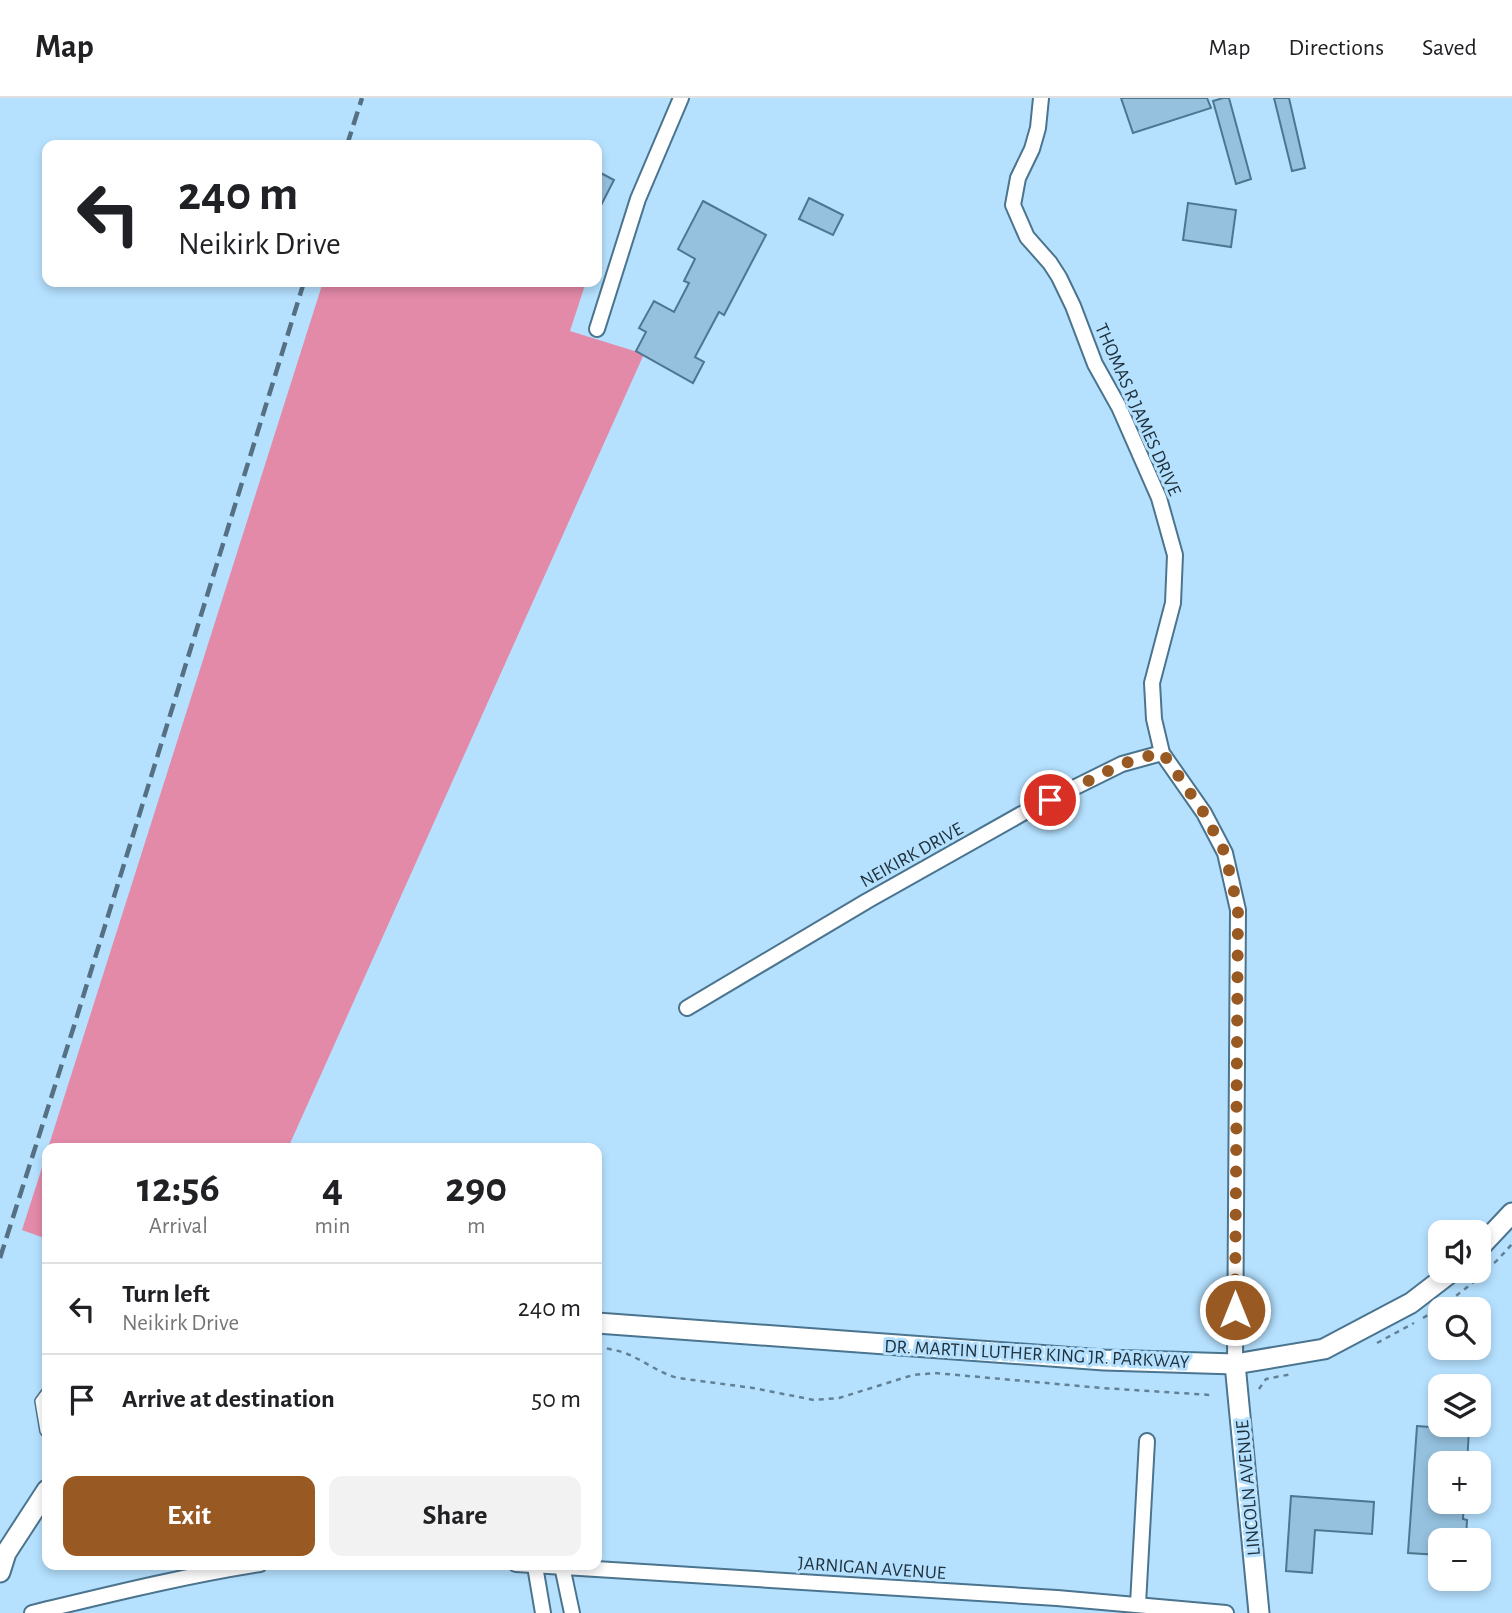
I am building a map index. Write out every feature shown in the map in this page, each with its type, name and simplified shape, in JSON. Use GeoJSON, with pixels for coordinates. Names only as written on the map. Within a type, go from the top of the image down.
{"type":"FeatureCollection","features":[{"type":"Feature","properties":{"kind":"main road"},"geometry":{"type":"LineString","coordinates":[[1491,1235],[1512,1213]]}},
{"type":"Feature","properties":{"kind":"main road","name":"DR. MARTIN LUTHER KING JR. PARKWAY"},"geometry":{"type":"LineString","coordinates":[[602,1323],[1104,1360],[1235,1364],[1324,1349],[1411,1303],[1437,1283]]}},
{"type":"Feature","properties":{"kind":"main road","name":"LINCOLN AVENUE"},"geometry":{"type":"LineString","coordinates":[[1235,1364],[1259,1613]]}},
{"type":"Feature","properties":{"kind":"main road"},"geometry":{"type":"LineString","coordinates":[[0,1572],[6,1553],[42,1498]]}},
{"type":"Feature","properties":{"kind":"street"},"geometry":{"type":"LineString","coordinates":[[597,329],[638,199],[681,98]]}},
{"type":"Feature","properties":{"kind":"street","name":"THOMAS R JAMES DRIVE"},"geometry":{"type":"LineString","coordinates":[[1041,98],[1038,128],[1032,149],[1018,178],[1013,205],[1027,237],[1050,263],[1073,306],[1095,364],[1119,407],[1159,498],[1175,555],[1173,603],[1153,683],[1154,719],[1162,752],[1204,813],[1225,853],[1238,909],[1235,1364]]}},
{"type":"Feature","properties":{"kind":"street","name":"NEIKIRK DRIVE"},"geometry":{"type":"LineString","coordinates":[[687,1008],[867,901],[1025,812],[1122,764],[1162,752]]}},
{"type":"Feature","properties":{"kind":"street"},"geometry":{"type":"LineString","coordinates":[[1138,1604],[1147,1441]]}},
{"type":"Feature","properties":{"kind":"street","name":"JARNIGAN AVENUE"},"geometry":{"type":"LineString","coordinates":[[602,1569],[1138,1604],[1226,1613]]}},
{"type":"Feature","properties":{"kind":"street"},"geometry":{"type":"LineString","coordinates":[[32,1613],[122,1591],[227,1570]]}},
{"type":"Feature","properties":{"kind":"street"},"geometry":{"type":"LineString","coordinates":[[536,1570],[543,1613]]}},
{"type":"Feature","properties":{"kind":"street"},"geometry":{"type":"LineString","coordinates":[[563,1570],[572,1613]]}},
{"type":"Feature","properties":{"kind":"lane"},"geometry":{"type":"LineString","coordinates":[[42,1397],[39,1401],[42,1419]]}},
{"type":"Feature","properties":{"kind":"path"},"geometry":{"type":"LineString","coordinates":[[602,1348],[624,1352],[659,1372],[678,1378],[753,1388],[814,1400],[839,1398],[913,1375],[934,1373],[1211,1395]]}},
{"type":"Feature","properties":{"kind":"shaded area"},"geometry":{"type":"Polygon","coordinates":[[[321,287],[584,287],[570,331],[644,354],[290,1143],[50,1143],[321,287]]]}},
{"type":"Feature","properties":{"kind":"shaded area"},"geometry":{"type":"Polygon","coordinates":[[[42,1168],[42,1237],[22,1230],[42,1168]]]}},
{"type":"Feature","properties":{"kind":"building"},"geometry":{"type":"Polygon","coordinates":[[[1121,98],[1207,98],[1211,108],[1133,133],[1121,98]]]}},
{"type":"Feature","properties":{"kind":"building"},"geometry":{"type":"Polygon","coordinates":[[[1229,98],[1251,179],[1236,184],[1213,101],[1229,98]]]}},
{"type":"Feature","properties":{"kind":"building"},"geometry":{"type":"Polygon","coordinates":[[[1274,98],[1289,98],[1305,168],[1292,171],[1274,98]]]}},
{"type":"Feature","properties":{"kind":"building"},"geometry":{"type":"Polygon","coordinates":[[[602,174],[614,180],[602,203],[602,174]]]}},
{"type":"Feature","properties":{"kind":"building"},"geometry":{"type":"Polygon","coordinates":[[[809,198],[843,215],[833,235],[799,219],[809,198]]]}},
{"type":"Feature","properties":{"kind":"building"},"geometry":{"type":"Polygon","coordinates":[[[703,201],[766,235],[724,315],[719,312],[695,357],[704,362],[693,383],[636,351],[646,332],[639,328],[654,301],[674,312],[689,283],[684,281],[695,259],[678,249],[703,201]]]}},
{"type":"Feature","properties":{"kind":"building"},"geometry":{"type":"Polygon","coordinates":[[[1188,203],[1236,210],[1231,247],[1183,240],[1188,203]]]}},
{"type":"Feature","properties":{"kind":"building"},"geometry":{"type":"Polygon","coordinates":[[[1417,1426],[1428,1427],[1428,1437],[1469,1437],[1468,1451],[1428,1451],[1428,1514],[1463,1514],[1463,1519],[1467,1520],[1467,1528],[1428,1528],[1428,1554],[1408,1553],[1417,1426]]]}},
{"type":"Feature","properties":{"kind":"building"},"geometry":{"type":"Polygon","coordinates":[[[1291,1496],[1374,1502],[1372,1534],[1315,1530],[1312,1573],[1286,1571],[1291,1496]]]}},
{"type":"Feature","properties":{"kind":"railway"},"geometry":{"type":"LineString","coordinates":[[349,140],[362,98]]}},
{"type":"Feature","properties":{"kind":"railway"},"geometry":{"type":"LineString","coordinates":[[0,1258],[302,287]]}},
{"type":"Feature","properties":{"kind":"route"},"geometry":{"type":"LineString","coordinates":[[1050,800],[1122,764],[1162,752],[1204,813],[1225,853],[1238,909],[1235,1310]]}}]}
